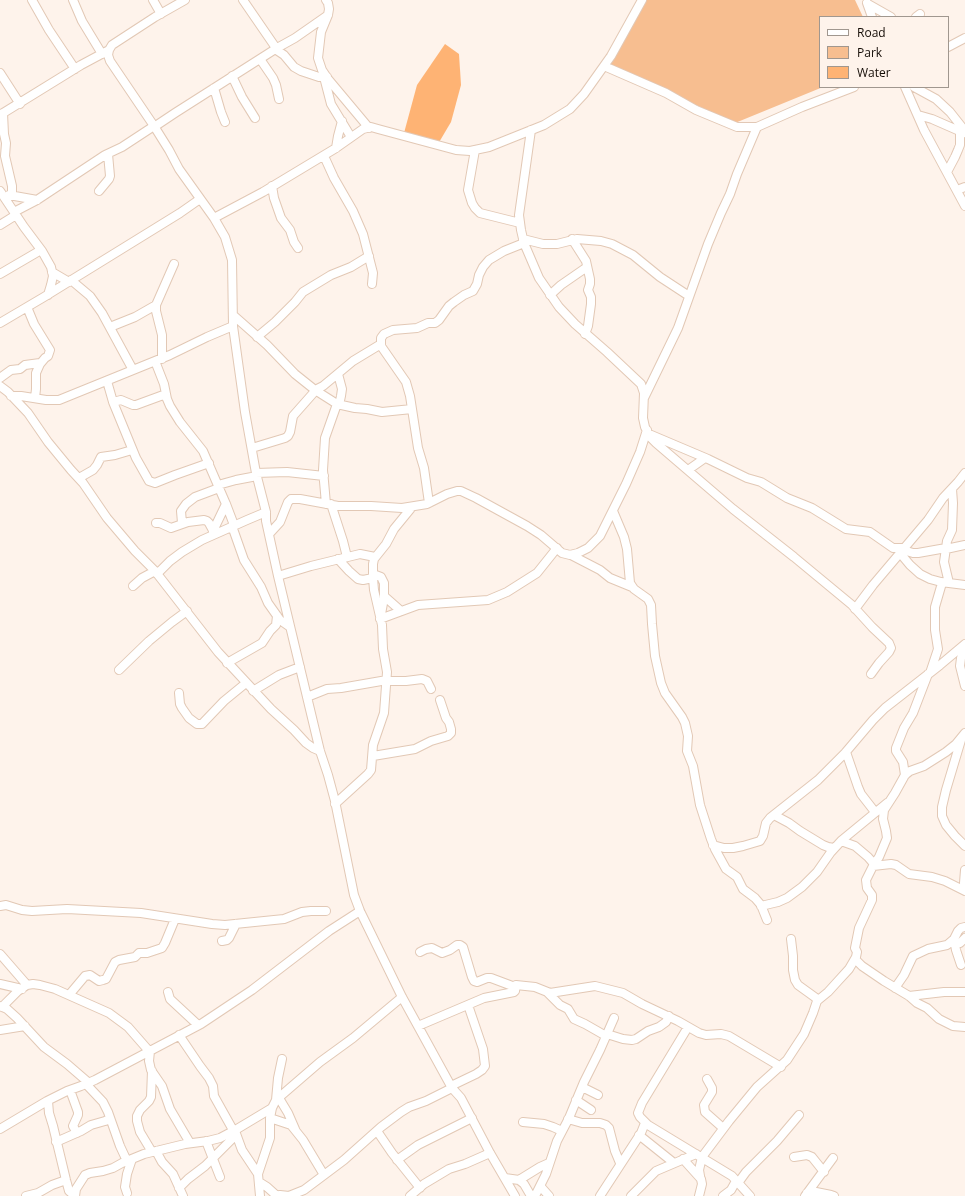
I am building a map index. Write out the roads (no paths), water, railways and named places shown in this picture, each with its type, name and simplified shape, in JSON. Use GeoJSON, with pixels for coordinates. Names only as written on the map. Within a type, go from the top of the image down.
{"type":"FeatureCollection","features":[{"type":"Feature","properties":{"kind":"street"},"geometry":{"type":"LineString","coordinates":[[32,0],[49,30],[75,69]]}},
{"type":"Feature","properties":{"kind":"street"},"geometry":{"type":"LineString","coordinates":[[73,0],[82,20],[108,55],[114,68],[169,150],[179,169],[214,218],[225,237],[232,260],[232,326],[245,412],[257,475],[266,512],[266,521],[320,751],[335,804],[354,895],[360,911],[402,997],[451,1087],[461,1098],[515,1196]]}},
{"type":"Feature","properties":{"kind":"street"},"geometry":{"type":"LineString","coordinates":[[153,0],[161,14]]}},
{"type":"Feature","properties":{"kind":"street"},"geometry":{"type":"LineString","coordinates":[[14,211],[12,186],[5,156],[6,143],[2,114],[75,69],[106,52],[112,45],[184,0]]}},
{"type":"Feature","properties":{"kind":"street"},"geometry":{"type":"LineString","coordinates":[[243,0],[276,49],[301,72],[325,77],[369,128]]}},
{"type":"Feature","properties":{"kind":"street"},"geometry":{"type":"LineString","coordinates":[[326,0],[328,3],[328,15],[321,32],[318,58],[332,104],[351,137]]}},
{"type":"Feature","properties":{"kind":"street"},"geometry":{"type":"LineString","coordinates":[[214,218],[263,192],[324,156],[363,129],[378,129],[456,150],[470,151],[489,147],[544,125],[570,109],[584,94],[611,56],[642,0]]}},
{"type":"Feature","properties":{"kind":"street"},"geometry":{"type":"LineString","coordinates":[[867,2],[872,16]]}},
{"type":"Feature","properties":{"kind":"street"},"geometry":{"type":"LineString","coordinates":[[867,2],[889,16]]}},
{"type":"Feature","properties":{"kind":"street"},"geometry":{"type":"LineString","coordinates":[[0,225],[14,211],[37,200],[108,154],[122,147],[232,76],[295,38],[328,15]]}},
{"type":"Feature","properties":{"kind":"street"},"geometry":{"type":"LineString","coordinates":[[949,46],[965,38]]}},
{"type":"Feature","properties":{"kind":"street"},"geometry":{"type":"LineString","coordinates":[[260,59],[273,78],[279,99]]}},
{"type":"Feature","properties":{"kind":"street"},"geometry":{"type":"LineString","coordinates":[[604,66],[666,93],[696,110],[722,122],[737,127],[757,128],[802,107],[851,88]]}},
{"type":"Feature","properties":{"kind":"street"},"geometry":{"type":"LineString","coordinates":[[0,73],[20,104]]}},
{"type":"Feature","properties":{"kind":"street"},"geometry":{"type":"LineString","coordinates":[[232,76],[242,97],[255,118]]}},
{"type":"Feature","properties":{"kind":"street"},"geometry":{"type":"LineString","coordinates":[[214,88],[225,122]]}},
{"type":"Feature","properties":{"kind":"street"},"geometry":{"type":"LineString","coordinates":[[905,88],[947,172],[961,188],[965,206]]}},
{"type":"Feature","properties":{"kind":"street"},"geometry":{"type":"LineString","coordinates":[[916,88],[936,100],[947,109],[963,131],[960,145],[947,172]]}},
{"type":"Feature","properties":{"kind":"street"},"geometry":{"type":"LineString","coordinates":[[918,115],[963,131]]}},
{"type":"Feature","properties":{"kind":"street"},"geometry":{"type":"LineString","coordinates":[[336,148],[342,122]]}},
{"type":"Feature","properties":{"kind":"street"},"geometry":{"type":"LineString","coordinates":[[644,399],[678,328],[710,238],[757,128]]}},
{"type":"Feature","properties":{"kind":"street"},"geometry":{"type":"LineString","coordinates":[[531,130],[519,216],[524,241],[539,278],[550,295],[575,324],[608,352],[641,384],[644,393],[643,418],[648,432],[656,444],[733,509],[794,556],[855,609],[891,645],[889,652],[871,674]]}},
{"type":"Feature","properties":{"kind":"street"},"geometry":{"type":"LineString","coordinates":[[475,150],[468,190],[469,197],[475,208],[480,213],[520,223]]}},
{"type":"Feature","properties":{"kind":"street"},"geometry":{"type":"LineString","coordinates":[[99,191],[110,176],[108,154]]}},
{"type":"Feature","properties":{"kind":"street"},"geometry":{"type":"LineString","coordinates":[[324,156],[334,178],[353,211],[363,234],[373,272],[372,284]]}},
{"type":"Feature","properties":{"kind":"street"},"geometry":{"type":"LineString","coordinates":[[272,186],[281,218],[290,230],[294,242],[298,248]]}},
{"type":"Feature","properties":{"kind":"street"},"geometry":{"type":"LineString","coordinates":[[1,192],[13,196],[37,200]]}},
{"type":"Feature","properties":{"kind":"street"},"geometry":{"type":"LineString","coordinates":[[1,192],[51,267],[53,276],[52,285],[48,295]]}},
{"type":"Feature","properties":{"kind":"street"},"geometry":{"type":"LineString","coordinates":[[0,323],[48,295],[200,199]]}},
{"type":"Feature","properties":{"kind":"street"},"geometry":{"type":"LineString","coordinates":[[429,503],[424,468],[418,448],[410,396],[406,382],[381,344],[381,338],[384,334],[394,330],[417,328],[435,323],[449,306],[464,295],[473,291],[477,284],[479,275],[490,260],[524,241],[557,244],[572,239],[582,239],[612,244],[633,255],[675,288],[689,296]]}},
{"type":"Feature","properties":{"kind":"street"},"geometry":{"type":"LineString","coordinates":[[572,239],[586,261],[590,279],[588,290],[591,297],[591,304],[588,326],[585,334]]}},
{"type":"Feature","properties":{"kind":"street"},"geometry":{"type":"LineString","coordinates":[[0,274],[40,250]]}},
{"type":"Feature","properties":{"kind":"street"},"geometry":{"type":"LineString","coordinates":[[257,337],[275,322],[303,292],[325,278],[369,256]]}},
{"type":"Feature","properties":{"kind":"street"},"geometry":{"type":"LineString","coordinates":[[174,264],[156,305],[162,335],[158,360],[166,394],[170,406],[209,463],[233,523],[244,560],[261,587],[268,603],[277,616],[290,627]]}},
{"type":"Feature","properties":{"kind":"street"},"geometry":{"type":"LineString","coordinates":[[550,295],[561,285],[587,267]]}},
{"type":"Feature","properties":{"kind":"street"},"geometry":{"type":"LineString","coordinates":[[52,272],[70,281],[90,296],[102,313],[133,370]]}},
{"type":"Feature","properties":{"kind":"street"},"geometry":{"type":"LineString","coordinates":[[110,327],[134,317],[156,305]]}},
{"type":"Feature","properties":{"kind":"street"},"geometry":{"type":"LineString","coordinates":[[27,308],[34,324],[50,350],[48,356],[40,363],[36,373],[35,398]]}},
{"type":"Feature","properties":{"kind":"street"},"geometry":{"type":"LineString","coordinates":[[232,315],[267,345],[295,374],[315,390],[338,405],[382,412],[412,409]]}},
{"type":"Feature","properties":{"kind":"street"},"geometry":{"type":"LineString","coordinates":[[11,396],[59,400],[158,360],[232,326]]}},
{"type":"Feature","properties":{"kind":"street"},"geometry":{"type":"LineString","coordinates":[[252,448],[288,436],[293,416],[315,390],[323,386],[353,361],[381,344]]}},
{"type":"Feature","properties":{"kind":"street"},"geometry":{"type":"LineString","coordinates":[[0,378],[11,370],[20,369],[25,365],[40,363]]}},
{"type":"Feature","properties":{"kind":"street"},"geometry":{"type":"LineString","coordinates":[[338,374],[342,389],[342,396],[324,438],[324,476],[328,504],[343,541],[347,557]]}},
{"type":"Feature","properties":{"kind":"street"},"geometry":{"type":"LineString","coordinates":[[107,381],[113,402],[132,450],[149,481],[156,483],[175,474],[209,463]]}},
{"type":"Feature","properties":{"kind":"street"},"geometry":{"type":"LineString","coordinates":[[0,386],[28,413],[48,442],[83,483],[107,518],[135,551],[156,572],[228,663],[270,710],[294,730],[306,743],[320,751]]}},
{"type":"Feature","properties":{"kind":"street"},"geometry":{"type":"LineString","coordinates":[[113,402],[121,400],[136,405],[166,394]]}},
{"type":"Feature","properties":{"kind":"street"},"geometry":{"type":"LineString","coordinates":[[648,432],[747,478],[761,482],[788,498],[812,508],[846,529],[870,532],[893,548],[918,553],[965,545]]}},
{"type":"Feature","properties":{"kind":"street"},"geometry":{"type":"LineString","coordinates":[[571,555],[578,554],[588,548],[600,536],[626,484],[648,432]]}},
{"type":"Feature","properties":{"kind":"street"},"geometry":{"type":"LineString","coordinates":[[79,478],[97,466],[101,457],[132,450]]}},
{"type":"Feature","properties":{"kind":"street"},"geometry":{"type":"LineString","coordinates":[[688,470],[705,458]]}},
{"type":"Feature","properties":{"kind":"street"},"geometry":{"type":"LineString","coordinates":[[182,523],[181,511],[186,504],[195,497],[236,480],[257,475],[287,472],[324,476]]}},
{"type":"Feature","properties":{"kind":"street"},"geometry":{"type":"LineString","coordinates":[[855,609],[873,584],[928,520],[943,498],[965,473]]}},
{"type":"Feature","properties":{"kind":"street"},"geometry":{"type":"LineString","coordinates":[[905,776],[903,762],[896,752],[896,748],[904,728],[913,713],[931,666],[937,655],[938,649],[935,630],[935,607],[946,583],[944,562],[946,548],[952,530],[952,489]]}},
{"type":"Feature","properties":{"kind":"street"},"geometry":{"type":"LineString","coordinates":[[269,534],[280,522],[288,502],[291,499],[300,499],[338,506],[402,508],[429,503],[452,492],[461,491],[486,503],[542,535],[562,553],[571,555],[600,570],[610,578],[632,587],[650,602],[655,656],[661,683],[665,693],[682,716],[685,723],[688,736],[687,751],[693,766],[700,805],[713,845],[726,868],[735,875],[743,889],[755,898],[761,906],[767,920]]}},
{"type":"Feature","properties":{"kind":"street"},"geometry":{"type":"LineString","coordinates":[[214,532],[226,504]]}},
{"type":"Feature","properties":{"kind":"street"},"geometry":{"type":"LineString","coordinates":[[335,804],[371,770],[373,745],[384,713],[384,693],[387,672],[380,618],[374,590],[373,564],[375,557],[386,544],[394,529],[412,507]]}},
{"type":"Feature","properties":{"kind":"street"},"geometry":{"type":"LineString","coordinates":[[613,511],[624,537],[627,549],[629,579],[632,587]]}},
{"type":"Feature","properties":{"kind":"street"},"geometry":{"type":"LineString","coordinates":[[132,586],[142,578],[156,572],[182,552],[214,532],[233,523],[266,512]]}},
{"type":"Feature","properties":{"kind":"street"},"geometry":{"type":"LineString","coordinates":[[156,523],[160,523],[171,528],[182,523],[204,520],[220,519],[233,523]]}},
{"type":"Feature","properties":{"kind":"street"},"geometry":{"type":"LineString","coordinates":[[207,520],[214,532]]}},
{"type":"Feature","properties":{"kind":"street"},"geometry":{"type":"LineString","coordinates":[[380,618],[424,604],[488,600],[507,592],[537,573],[557,548]]}},
{"type":"Feature","properties":{"kind":"street"},"geometry":{"type":"LineString","coordinates":[[902,550],[910,565],[920,574],[930,579],[946,583],[965,585]]}},
{"type":"Feature","properties":{"kind":"street"},"geometry":{"type":"LineString","coordinates":[[278,576],[360,554],[375,557]]}},
{"type":"Feature","properties":{"kind":"street"},"geometry":{"type":"LineString","coordinates":[[338,559],[358,579],[363,580],[373,576],[382,579],[384,583],[384,596],[380,618]]}},
{"type":"Feature","properties":{"kind":"street"},"geometry":{"type":"LineString","coordinates":[[384,596],[401,611]]}},
{"type":"Feature","properties":{"kind":"street"},"geometry":{"type":"LineString","coordinates":[[119,670],[149,641],[187,611]]}},
{"type":"Feature","properties":{"kind":"street"},"geometry":{"type":"LineString","coordinates":[[228,663],[262,643],[276,625],[277,616]]}},
{"type":"Feature","properties":{"kind":"street"},"geometry":{"type":"LineString","coordinates":[[713,845],[724,848],[733,848],[760,840],[770,818],[818,780],[846,752],[885,708],[965,644]]}},
{"type":"Feature","properties":{"kind":"street"},"geometry":{"type":"LineString","coordinates":[[965,650],[961,658],[960,666],[965,686]]}},
{"type":"Feature","properties":{"kind":"street"},"geometry":{"type":"LineString","coordinates":[[253,691],[279,675],[300,667]]}},
{"type":"Feature","properties":{"kind":"street"},"geometry":{"type":"LineString","coordinates":[[307,697],[327,689],[422,678],[427,682],[431,689]]}},
{"type":"Feature","properties":{"kind":"street"},"geometry":{"type":"LineString","coordinates":[[179,693],[180,704],[189,718],[197,724],[202,724],[224,701],[246,683]]}},
{"type":"Feature","properties":{"kind":"street"},"geometry":{"type":"LineString","coordinates":[[373,756],[415,749],[448,736],[452,729],[444,713],[440,700]]}},
{"type":"Feature","properties":{"kind":"street"},"geometry":{"type":"LineString","coordinates":[[631,1196],[656,1171],[683,1159],[699,1156],[757,1087],[781,1067],[791,1055],[804,1034],[814,1013],[817,1001],[828,992],[849,969],[855,959],[857,952],[855,948],[859,928],[872,900],[872,895],[866,880],[873,865],[880,856],[887,838],[883,818],[884,810],[905,776],[910,771],[924,766],[963,739]]}},
{"type":"Feature","properties":{"kind":"street"},"geometry":{"type":"LineString","coordinates":[[963,739],[946,790],[942,807],[942,816],[955,836],[965,846]]}},
{"type":"Feature","properties":{"kind":"street"},"geometry":{"type":"LineString","coordinates":[[846,752],[858,788],[875,812]]}},
{"type":"Feature","properties":{"kind":"street"},"geometry":{"type":"LineString","coordinates":[[761,906],[787,898],[802,887],[841,841],[889,801]]}},
{"type":"Feature","properties":{"kind":"street"},"geometry":{"type":"LineString","coordinates":[[774,815],[823,845],[834,848]]}},
{"type":"Feature","properties":{"kind":"street"},"geometry":{"type":"LineString","coordinates":[[841,841],[855,846],[863,852],[873,865]]}},
{"type":"Feature","properties":{"kind":"street"},"geometry":{"type":"LineString","coordinates":[[863,852],[880,856],[892,864]]}},
{"type":"Feature","properties":{"kind":"street"},"geometry":{"type":"LineString","coordinates":[[873,865],[892,864],[900,866],[909,874],[932,877],[946,881],[965,890]]}},
{"type":"Feature","properties":{"kind":"street"},"geometry":{"type":"LineString","coordinates":[[965,870],[965,890]]}},
{"type":"Feature","properties":{"kind":"street"},"geometry":{"type":"LineString","coordinates":[[0,906],[6,905],[22,910],[32,911],[67,909],[134,912],[212,924],[236,924],[284,919],[302,912],[326,911]]}},
{"type":"Feature","properties":{"kind":"street"},"geometry":{"type":"LineString","coordinates":[[0,1129],[4,1123],[87,1083],[198,1025],[252,990],[329,931],[360,911]]}},
{"type":"Feature","properties":{"kind":"street"},"geometry":{"type":"LineString","coordinates":[[69,995],[85,976],[90,975],[99,981],[103,980],[106,978],[115,962],[135,957],[140,953],[147,953],[162,948],[175,919]]}},
{"type":"Feature","properties":{"kind":"street"},"geometry":{"type":"LineString","coordinates":[[222,941],[229,938],[236,924]]}},
{"type":"Feature","properties":{"kind":"street"},"geometry":{"type":"LineString","coordinates":[[961,965],[954,942],[958,931],[965,927]]}},
{"type":"Feature","properties":{"kind":"street"},"geometry":{"type":"LineString","coordinates":[[895,988],[904,975],[913,956],[928,949],[954,942],[960,943],[965,938]]}},
{"type":"Feature","properties":{"kind":"street"},"geometry":{"type":"LineString","coordinates":[[791,939],[795,980],[798,985],[816,998],[817,1001]]}},
{"type":"Feature","properties":{"kind":"street"},"geometry":{"type":"LineString","coordinates":[[420,952],[432,948],[442,953],[457,945],[460,945],[463,947],[474,981],[477,982],[487,978],[492,978],[515,987],[516,985],[526,986],[548,993],[560,1005],[568,1009],[574,1019],[607,1035],[623,1039],[636,1039],[648,1031],[659,1027],[666,1022],[669,1016]]}},
{"type":"Feature","properties":{"kind":"street"},"geometry":{"type":"LineString","coordinates":[[0,954],[24,987]]}},
{"type":"Feature","properties":{"kind":"street"},"geometry":{"type":"LineString","coordinates":[[855,959],[868,970],[909,996],[917,1003],[927,1008],[939,1019],[953,1026],[965,1027]]}},
{"type":"Feature","properties":{"kind":"street"},"geometry":{"type":"LineString","coordinates":[[0,984],[24,987]]}},
{"type":"Feature","properties":{"kind":"street"},"geometry":{"type":"LineString","coordinates":[[126,1193],[125,1186],[129,1160],[120,1146],[102,1102],[87,1083],[67,1064],[44,1046],[7,1009],[1,1006],[24,987],[33,984],[55,989],[102,1010],[128,1026],[150,1051],[152,1071],[151,1097],[140,1110],[137,1116],[137,1121],[140,1132],[162,1162],[173,1174],[183,1196]]}},
{"type":"Feature","properties":{"kind":"street"},"geometry":{"type":"LineString","coordinates":[[548,993],[595,986],[623,993],[642,1004],[669,1016],[698,1033],[721,1034],[729,1036],[781,1067]]}},
{"type":"Feature","properties":{"kind":"street"},"geometry":{"type":"LineString","coordinates":[[418,1026],[484,998],[514,992],[515,987]]}},
{"type":"Feature","properties":{"kind":"street"},"geometry":{"type":"LineString","coordinates":[[168,992],[170,999],[198,1025]]}},
{"type":"Feature","properties":{"kind":"street"},"geometry":{"type":"LineString","coordinates":[[909,996],[944,992],[965,992]]}},
{"type":"Feature","properties":{"kind":"street"},"geometry":{"type":"LineString","coordinates":[[75,1196],[76,1189],[82,1179],[85,1175],[90,1173],[113,1168],[129,1160],[154,1151],[220,1138],[235,1132],[276,1102],[320,1062],[353,1038],[402,997]]}},
{"type":"Feature","properties":{"kind":"street"},"geometry":{"type":"LineString","coordinates":[[179,1035],[208,1078],[217,1102],[235,1132],[245,1156],[259,1178],[276,1196],[294,1195],[304,1190],[344,1160],[377,1131],[410,1107],[426,1101],[482,1070],[485,1066],[483,1049],[468,1005]]}},
{"type":"Feature","properties":{"kind":"street"},"geometry":{"type":"LineString","coordinates":[[535,1196],[541,1187],[557,1141],[614,1018]]}},
{"type":"Feature","properties":{"kind":"street"},"geometry":{"type":"LineString","coordinates":[[0,1030],[25,1026]]}},
{"type":"Feature","properties":{"kind":"street"},"geometry":{"type":"LineString","coordinates":[[688,1027],[638,1110],[638,1113],[645,1123],[732,1176],[750,1196]]}},
{"type":"Feature","properties":{"kind":"street"},"geometry":{"type":"LineString","coordinates":[[260,1196],[259,1178],[270,1138],[270,1118],[276,1102],[279,1070],[282,1059]]}},
{"type":"Feature","properties":{"kind":"street"},"geometry":{"type":"LineString","coordinates":[[152,1071],[165,1091],[170,1109],[190,1143]]}},
{"type":"Feature","properties":{"kind":"street"},"geometry":{"type":"LineString","coordinates":[[707,1079],[712,1088],[712,1092],[704,1105],[705,1112],[723,1128]]}},
{"type":"Feature","properties":{"kind":"street"},"geometry":{"type":"LineString","coordinates":[[582,1087],[598,1095]]}},
{"type":"Feature","properties":{"kind":"street"},"geometry":{"type":"LineString","coordinates":[[70,1090],[78,1112],[78,1115],[73,1123],[76,1133]]}},
{"type":"Feature","properties":{"kind":"street"},"geometry":{"type":"LineString","coordinates":[[576,1100],[592,1110]]}},
{"type":"Feature","properties":{"kind":"street"},"geometry":{"type":"LineString","coordinates":[[48,1101],[49,1113],[69,1191],[75,1196]]}},
{"type":"Feature","properties":{"kind":"street"},"geometry":{"type":"LineString","coordinates":[[276,1102],[288,1113],[296,1131]]}},
{"type":"Feature","properties":{"kind":"street"},"geometry":{"type":"LineString","coordinates":[[723,1196],[731,1190],[746,1172],[777,1141],[799,1115]]}},
{"type":"Feature","properties":{"kind":"street"},"geometry":{"type":"LineString","coordinates":[[270,1118],[291,1125],[303,1140],[324,1175]]}},
{"type":"Feature","properties":{"kind":"street"},"geometry":{"type":"LineString","coordinates":[[397,1160],[418,1145],[472,1118]]}},
{"type":"Feature","properties":{"kind":"street"},"geometry":{"type":"LineString","coordinates":[[56,1142],[91,1125],[105,1122],[110,1119]]}},
{"type":"Feature","properties":{"kind":"street"},"geometry":{"type":"LineString","coordinates":[[568,1119],[582,1123],[600,1123],[606,1125],[609,1128],[620,1163]]}},
{"type":"Feature","properties":{"kind":"street"},"geometry":{"type":"LineString","coordinates":[[523,1122],[553,1126],[562,1131]]}},
{"type":"Feature","properties":{"kind":"street"},"geometry":{"type":"LineString","coordinates":[[600,1196],[645,1123]]}},
{"type":"Feature","properties":{"kind":"street"},"geometry":{"type":"LineString","coordinates":[[377,1131],[397,1160],[420,1188]]}},
{"type":"Feature","properties":{"kind":"street"},"geometry":{"type":"LineString","coordinates":[[179,1188],[227,1146],[235,1132]]}},
{"type":"Feature","properties":{"kind":"street"},"geometry":{"type":"LineString","coordinates":[[639,1135],[674,1163]]}},
{"type":"Feature","properties":{"kind":"street"},"geometry":{"type":"LineString","coordinates":[[206,1141],[220,1177]]}},
{"type":"Feature","properties":{"kind":"street"},"geometry":{"type":"LineString","coordinates":[[410,1196],[449,1169],[490,1153]]}},
{"type":"Feature","properties":{"kind":"street"},"geometry":{"type":"LineString","coordinates":[[794,1157],[798,1155],[807,1155],[812,1157],[824,1172]]}},
{"type":"Feature","properties":{"kind":"street"},"geometry":{"type":"LineString","coordinates":[[699,1156],[699,1170],[702,1184],[700,1196]]}},
{"type":"Feature","properties":{"kind":"street"},"geometry":{"type":"LineString","coordinates":[[806,1195],[834,1158]]}},
{"type":"Feature","properties":{"kind":"street"},"geometry":{"type":"LineString","coordinates":[[683,1159],[700,1176]]}},
{"type":"Feature","properties":{"kind":"street"},"geometry":{"type":"LineString","coordinates":[[519,1180],[549,1163]]}},
{"type":"Feature","properties":{"kind":"street"},"geometry":{"type":"LineString","coordinates":[[505,1178],[519,1180],[524,1184],[531,1196]]}},
{"type":"Feature","properties":{"kind":"street"},"geometry":{"type":"LineString","coordinates":[[26,1196],[38,1193],[52,1185],[66,1180],[82,1179]]}},
{"type":"Feature","properties":{"kind":"street"},"geometry":{"type":"LineString","coordinates":[[541,1187],[549,1196]]}},
{"type":"Feature","properties":{"kind":"street"},"geometry":{"type":"LineString","coordinates":[[806,1195],[816,1192],[831,1194],[834,1196]]}},
{"type":"Feature","properties":{"kind":"water"},"geometry":{"type":"Polygon","coordinates":[[[445,44],[459,54],[461,85],[451,122],[438,144],[404,133],[417,85],[445,44]]]}}]}
